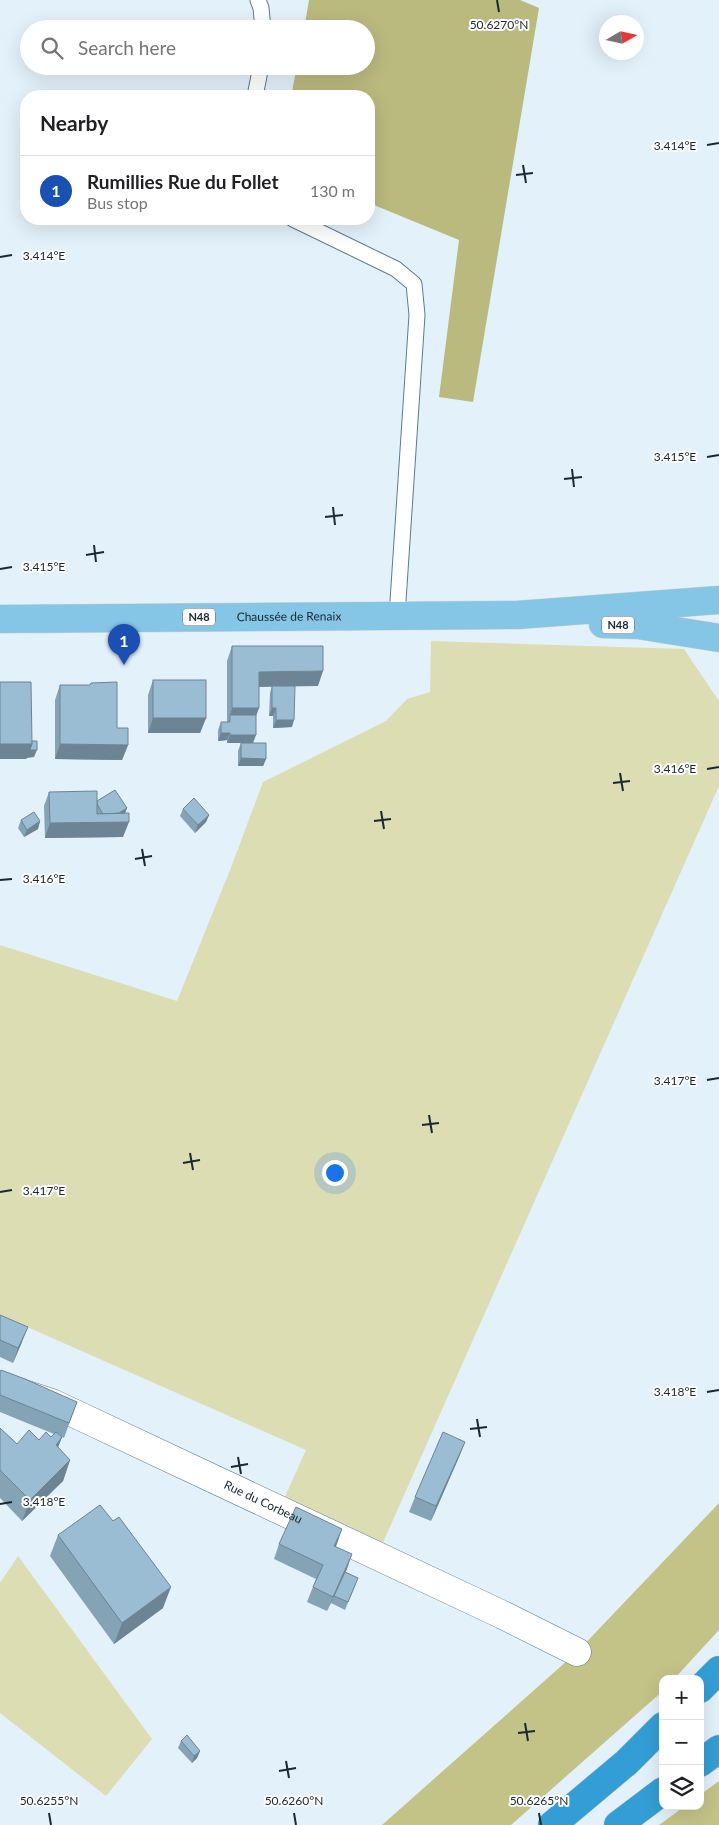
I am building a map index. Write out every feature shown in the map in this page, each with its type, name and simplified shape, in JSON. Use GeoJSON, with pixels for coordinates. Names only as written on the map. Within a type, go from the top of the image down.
{"type":"FeatureCollection","features":[{"type":"Feature","properties":{"kind":"highway"},"geometry":{"type":"LineString","coordinates":[[704,1685],[719,1670]]}},
{"type":"Feature","properties":{"kind":"highway"},"geometry":{"type":"LineString","coordinates":[[552,1825],[627,1762],[659,1730]]}},
{"type":"Feature","properties":{"kind":"highway"},"geometry":{"type":"LineString","coordinates":[[704,1760],[719,1749]]}},
{"type":"Feature","properties":{"kind":"highway"},"geometry":{"type":"LineString","coordinates":[[618,1825],[659,1794]]}},
{"type":"Feature","properties":{"kind":"main road","name":"Chaussée de Renaix"},"geometry":{"type":"LineString","coordinates":[[0,619],[517,615],[719,600]]}},
{"type":"Feature","properties":{"kind":"main road","name":"Chaussée de Renaix"},"geometry":{"type":"LineString","coordinates":[[517,615],[590,624],[638,626],[719,638]]}},
{"type":"Feature","properties":{"kind":"street","name":"Rue du Corbeau"},"geometry":{"type":"LineString","coordinates":[[0,1386],[52,1403],[503,1615],[577,1652]]}},
{"type":"Feature","properties":{"kind":"lane"},"geometry":{"type":"LineString","coordinates":[[258,0],[262,20]]}},
{"type":"Feature","properties":{"kind":"lane"},"geometry":{"type":"LineString","coordinates":[[256,90],[259,75]]}},
{"type":"Feature","properties":{"kind":"lane"},"geometry":{"type":"LineString","coordinates":[[305,225],[396,269],[414,284],[417,315],[397,616]]}},
{"type":"Feature","properties":{"kind":"green space"},"geometry":{"type":"Polygon","coordinates":[[[431,641],[684,649],[719,701],[719,786],[377,1556],[279,1510],[306,1450],[0,1315],[0,945],[177,1001],[263,782],[386,721],[407,699],[430,692],[431,641]]]}},
{"type":"Feature","properties":{"kind":"green space"},"geometry":{"type":"Polygon","coordinates":[[[719,1503],[719,1630],[678,1675],[659,1675],[659,1694],[656,1697],[511,1825],[382,1825],[577,1652],[719,1503]]]}},
{"type":"Feature","properties":{"kind":"green space"},"geometry":{"type":"Polygon","coordinates":[[[18,1556],[152,1739],[106,1796],[0,1713],[0,1583],[18,1556]]]}},
{"type":"Feature","properties":{"kind":"green space"},"geometry":{"type":"Polygon","coordinates":[[[719,1781],[719,1825],[659,1825],[680,1810],[704,1810],[704,1792],[719,1781]]]}},
{"type":"Feature","properties":{"kind":"shaded area"},"geometry":{"type":"Polygon","coordinates":[[[309,0],[520,0],[539,8],[473,402],[439,397],[459,240],[375,205],[375,90],[292,90],[295,75],[375,75],[375,20],[306,20],[309,0]]]}},
{"type":"Feature","properties":{"kind":"building"},"geometry":{"type":"Polygon","coordinates":[[[232,646],[323,646],[323,671],[259,672],[259,708],[232,708],[232,646]]]}},
{"type":"Feature","properties":{"kind":"building"},"geometry":{"type":"Polygon","coordinates":[[[153,680],[206,680],[206,718],[153,718],[153,680]]]}},
{"type":"Feature","properties":{"kind":"building"},"geometry":{"type":"Polygon","coordinates":[[[0,682],[31,682],[32,744],[0,744],[0,682]]]}},
{"type":"Feature","properties":{"kind":"building"},"geometry":{"type":"Polygon","coordinates":[[[117,682],[117,728],[128,728],[128,745],[60,744],[60,685],[90,685],[91,683],[117,682]]]}},
{"type":"Feature","properties":{"kind":"building"},"geometry":{"type":"Polygon","coordinates":[[[272,686],[295,686],[294,720],[276,720],[276,708],[272,708],[272,686]]]}},
{"type":"Feature","properties":{"kind":"building"},"geometry":{"type":"Polygon","coordinates":[[[230,715],[256,715],[256,735],[221,733],[221,722],[230,722],[230,715]]]}},
{"type":"Feature","properties":{"kind":"building"},"geometry":{"type":"Polygon","coordinates":[[[32,741],[37,741],[37,750],[30,750],[32,741]]]}},
{"type":"Feature","properties":{"kind":"building"},"geometry":{"type":"Polygon","coordinates":[[[241,743],[266,743],[266,759],[241,758],[241,743]]]}},
{"type":"Feature","properties":{"kind":"building"},"geometry":{"type":"Polygon","coordinates":[[[115,790],[127,808],[119,813],[103,814],[97,801],[115,790]]]}},
{"type":"Feature","properties":{"kind":"building"},"geometry":{"type":"Polygon","coordinates":[[[97,791],[97,814],[129,813],[129,822],[50,823],[49,792],[97,791]]]}},
{"type":"Feature","properties":{"kind":"building"},"geometry":{"type":"Polygon","coordinates":[[[194,798],[209,815],[198,825],[183,809],[194,798]]]}},
{"type":"Feature","properties":{"kind":"building"},"geometry":{"type":"Polygon","coordinates":[[[34,812],[40,821],[27,830],[21,820],[34,812]]]}},
{"type":"Feature","properties":{"kind":"building"},"geometry":{"type":"Polygon","coordinates":[[[0,1315],[28,1327],[18,1348],[0,1340],[0,1315]]]}},
{"type":"Feature","properties":{"kind":"building"},"geometry":{"type":"Polygon","coordinates":[[[1,1370],[77,1402],[69,1423],[0,1395],[1,1370]]]}},
{"type":"Feature","properties":{"kind":"building"},"geometry":{"type":"Polygon","coordinates":[[[0,1428],[17,1444],[29,1430],[39,1440],[46,1432],[51,1437],[56,1432],[62,1437],[56,1445],[70,1460],[30,1500],[0,1470],[0,1428]]]}},
{"type":"Feature","properties":{"kind":"building"},"geometry":{"type":"Polygon","coordinates":[[[443,1432],[465,1442],[436,1506],[415,1497],[443,1432]]]}},
{"type":"Feature","properties":{"kind":"building"},"geometry":{"type":"Polygon","coordinates":[[[100,1505],[113,1521],[119,1517],[171,1587],[122,1623],[58,1535],[100,1505]]]}},
{"type":"Feature","properties":{"kind":"building"},"geometry":{"type":"Polygon","coordinates":[[[296,1507],[342,1529],[334,1546],[352,1554],[333,1597],[313,1587],[323,1565],[279,1544],[296,1507]]]}},
{"type":"Feature","properties":{"kind":"building"},"geometry":{"type":"Polygon","coordinates":[[[345,1572],[358,1578],[348,1602],[334,1596],[345,1572]]]}},
{"type":"Feature","properties":{"kind":"building"},"geometry":{"type":"Polygon","coordinates":[[[187,1735],[200,1751],[194,1756],[181,1741],[187,1735]]]}},
{"type":"Feature","properties":{"kind":"place","name":"Rumillies Rue du Follet"},"geometry":{"type":"Point","coordinates":[124,665]}}]}
